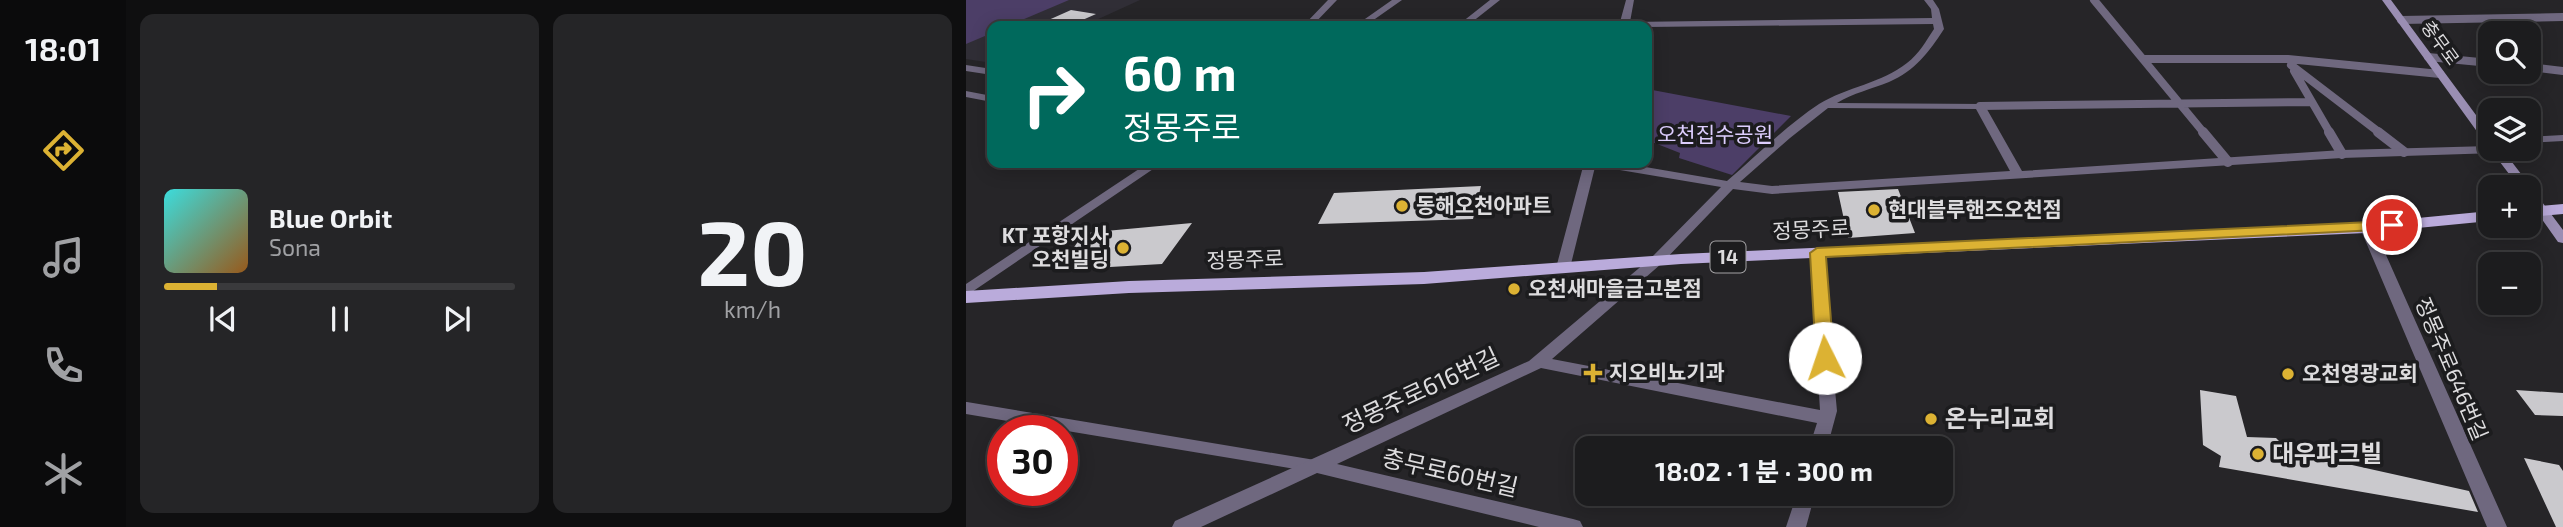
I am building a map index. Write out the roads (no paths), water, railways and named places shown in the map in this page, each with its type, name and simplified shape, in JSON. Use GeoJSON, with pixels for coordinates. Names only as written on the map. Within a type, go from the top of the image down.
{"type":"FeatureCollection","features":[{"type":"Feature","properties":{"kind":"main road"},"geometry":{"type":"LineString","coordinates":[[2541,211],[2563,209]]}},
{"type":"Feature","properties":{"kind":"main road","name":"정몽주로"},"geometry":{"type":"LineString","coordinates":[[966,298],[1129,287],[1424,278],[1656,261],[2367,228],[2478,217]]}},
{"type":"Feature","properties":{"kind":"street"},"geometry":{"type":"LineString","coordinates":[[1312,21],[1333,0]]}},
{"type":"Feature","properties":{"kind":"street"},"geometry":{"type":"LineString","coordinates":[[1366,21],[1398,0]]}},
{"type":"Feature","properties":{"kind":"street"},"geometry":{"type":"LineString","coordinates":[[1468,21],[1496,0]]}},
{"type":"Feature","properties":{"kind":"street"},"geometry":{"type":"LineString","coordinates":[[1625,21],[1630,0]]}},
{"type":"Feature","properties":{"kind":"street"},"geometry":{"type":"LineString","coordinates":[[1652,26],[1937,21],[1935,9],[1928,0]]}},
{"type":"Feature","properties":{"kind":"street","name":"충무로"},"geometry":{"type":"LineString","coordinates":[[2386,0],[2478,126]]}},
{"type":"Feature","properties":{"kind":"street","name":"정몽주로616번길"},"geometry":{"type":"LineString","coordinates":[[1182,527],[1538,362],[1656,261],[1730,185],[1823,106],[1880,84],[1919,60],[1939,29],[1937,21]]}},
{"type":"Feature","properties":{"kind":"street"},"geometry":{"type":"LineString","coordinates":[[966,68],[987,71]]}},
{"type":"Feature","properties":{"kind":"street"},"geometry":{"type":"LineString","coordinates":[[966,94],[987,98]]}},
{"type":"Feature","properties":{"kind":"street"},"geometry":{"type":"LineString","coordinates":[[1823,106],[1980,106],[2018,175]]}},
{"type":"Feature","properties":{"kind":"street"},"geometry":{"type":"LineString","coordinates":[[2541,139],[2563,138]]}},
{"type":"Feature","properties":{"kind":"street"},"geometry":{"type":"LineString","coordinates":[[1631,168],[1772,190],[2342,154],[2478,150]]}},
{"type":"Feature","properties":{"kind":"street"},"geometry":{"type":"LineString","coordinates":[[2505,161],[2516,175]]}},
{"type":"Feature","properties":{"kind":"street"},"geometry":{"type":"LineString","coordinates":[[966,291],[1149,168]]}},
{"type":"Feature","properties":{"kind":"street"},"geometry":{"type":"LineString","coordinates":[[1563,268],[1589,168]]}},
{"type":"Feature","properties":{"kind":"street"},"geometry":{"type":"LineString","coordinates":[[2541,217],[2563,239]]}},
{"type":"Feature","properties":{"kind":"street","name":"정몽주로646번길"},"geometry":{"type":"LineString","coordinates":[[2367,228],[2497,527]]}},
{"type":"Feature","properties":{"kind":"street"},"geometry":{"type":"LineString","coordinates":[[1817,253],[1829,411],[1822,436]]}},
{"type":"Feature","properties":{"kind":"street"},"geometry":{"type":"LineString","coordinates":[[1538,362],[1827,418]]}},
{"type":"Feature","properties":{"kind":"street","name":"충무로60번길"},"geometry":{"type":"LineString","coordinates":[[1316,467],[1573,527]]}},
{"type":"Feature","properties":{"kind":"street"},"geometry":{"type":"LineString","coordinates":[[1796,527],[1802,506]]}},
{"type":"Feature","properties":{"kind":"lane"},"geometry":{"type":"LineString","coordinates":[[2094,0],[2228,162]]}},
{"type":"Feature","properties":{"kind":"lane"},"geometry":{"type":"LineString","coordinates":[[2401,20],[2563,17]]}},
{"type":"Feature","properties":{"kind":"lane"},"geometry":{"type":"LineString","coordinates":[[2428,57],[2478,62]]}},
{"type":"Feature","properties":{"kind":"lane"},"geometry":{"type":"LineString","coordinates":[[2143,60],[2289,62],[2440,74]]}},
{"type":"Feature","properties":{"kind":"lane"},"geometry":{"type":"LineString","coordinates":[[2289,62],[2342,154]]}},
{"type":"Feature","properties":{"kind":"lane"},"geometry":{"type":"LineString","coordinates":[[2289,62],[2404,152]]}},
{"type":"Feature","properties":{"kind":"lane"},"geometry":{"type":"LineString","coordinates":[[2541,68],[2563,71]]}},
{"type":"Feature","properties":{"kind":"lane"},"geometry":{"type":"LineString","coordinates":[[1980,106],[2312,102]]}},
{"type":"Feature","properties":{"kind":"lane"},"geometry":{"type":"LineString","coordinates":[[966,408],[1316,467]]}},
{"type":"Feature","properties":{"kind":"place","name":"동해오천아파트"},"geometry":{"type":"Point","coordinates":[1402,206]}},
{"type":"Feature","properties":{"kind":"place","name":"현대블루핸즈오천점"},"geometry":{"type":"Point","coordinates":[1874,210]}},
{"type":"Feature","properties":{"kind":"place","name":"KT 포항지사 오천빌딩"},"geometry":{"type":"Point","coordinates":[1123,248]}},
{"type":"Feature","properties":{"kind":"place","name":"오천새마을금고본점"},"geometry":{"type":"Point","coordinates":[1514,289]}},
{"type":"Feature","properties":{"kind":"place","name":"지오비뇨기과"},"geometry":{"type":"Point","coordinates":[1593,373]}},
{"type":"Feature","properties":{"kind":"place","name":"오천영광교회"},"geometry":{"type":"Point","coordinates":[2288,374]}},
{"type":"Feature","properties":{"kind":"place","name":"온누리교회"},"geometry":{"type":"Point","coordinates":[1931,419]}},
{"type":"Feature","properties":{"kind":"place","name":"대우파크빌"},"geometry":{"type":"Point","coordinates":[2258,454]}},
{"type":"Feature","properties":{"kind":"park label","name":"오천집수공원"},"geometry":{"type":"Point","coordinates":[1715,135]}}]}
